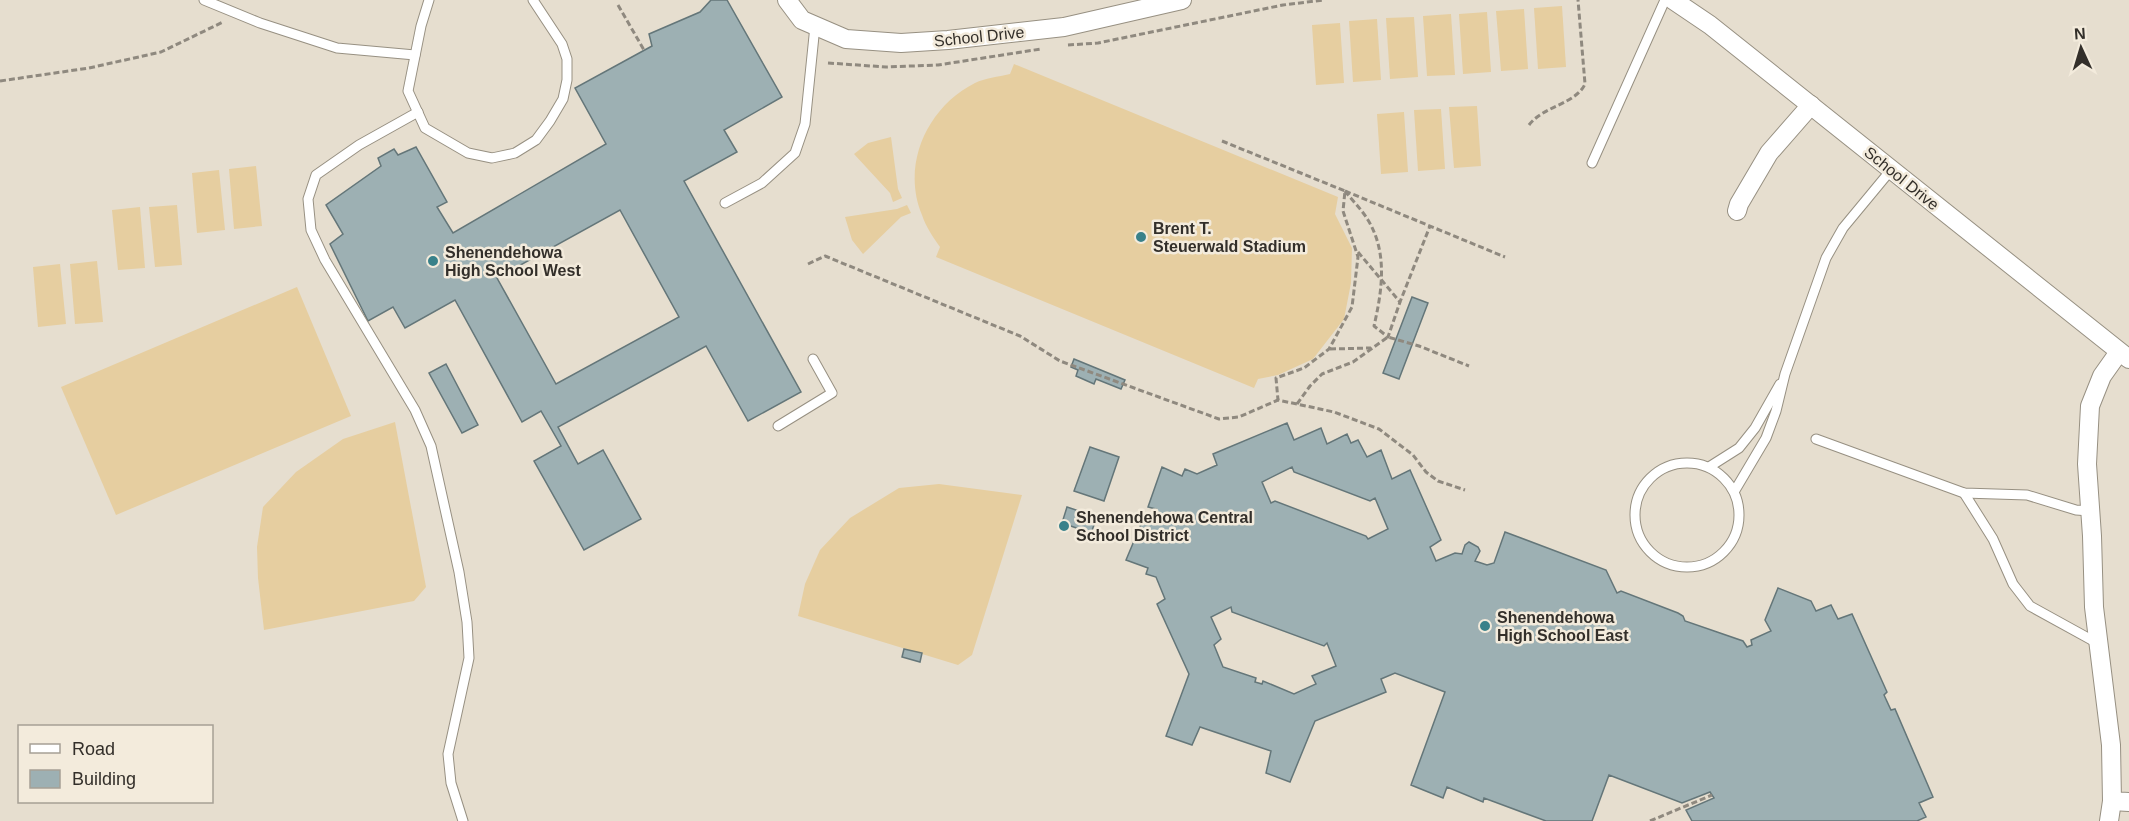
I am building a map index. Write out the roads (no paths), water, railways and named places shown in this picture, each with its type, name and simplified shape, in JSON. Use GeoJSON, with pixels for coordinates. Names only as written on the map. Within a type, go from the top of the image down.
{"type":"FeatureCollection","features":[{"type":"Feature","properties":{"kind":"street","name":"School Drive"},"geometry":{"type":"LineString","coordinates":[[787,0],[802,20],[846,39],[901,43],[1064,27],[1182,0]]}},
{"type":"Feature","properties":{"kind":"street","name":"School Drive"},"geometry":{"type":"LineString","coordinates":[[1673,0],[1710,25],[2124,356]]}},
{"type":"Feature","properties":{"kind":"street"},"geometry":{"type":"LineString","coordinates":[[1737,211],[1769,153],[1811,105]]}},
{"type":"Feature","properties":{"kind":"street"},"geometry":{"type":"LineString","coordinates":[[2109,821],[2120,802],[2094,607],[2087,464],[2090,406],[2102,376],[2124,356]]}},
{"type":"Feature","properties":{"kind":"lane"},"geometry":{"type":"LineString","coordinates":[[204,0],[337,48],[415,55]]}},
{"type":"Feature","properties":{"kind":"lane"},"geometry":{"type":"LineString","coordinates":[[429,0],[408,91],[425,128],[468,153],[492,158],[515,153],[536,140],[563,99],[567,80],[567,59],[561,44],[533,0]]}},
{"type":"Feature","properties":{"kind":"lane"},"geometry":{"type":"LineString","coordinates":[[1592,163],[1665,0]]}},
{"type":"Feature","properties":{"kind":"lane"},"geometry":{"type":"LineString","coordinates":[[725,203],[762,183],[795,153],[805,124],[815,26]]}},
{"type":"Feature","properties":{"kind":"lane"},"geometry":{"type":"LineString","coordinates":[[418,112],[359,145],[316,175],[308,199],[311,230],[325,260],[415,410],[431,446],[459,572],[470,658],[448,754],[451,783],[463,821]]}},
{"type":"Feature","properties":{"kind":"lane"},"geometry":{"type":"LineString","coordinates":[[1734,492],[1766,438],[1776,411],[1785,374],[1826,258],[1843,228],[1891,170]]}},
{"type":"Feature","properties":{"kind":"lane"},"geometry":{"type":"LineString","coordinates":[[778,426],[832,393],[813,359]]}},
{"type":"Feature","properties":{"kind":"lane"},"geometry":{"type":"LineString","coordinates":[[1709,467],[1739,448],[1755,428],[1785,374]]}},
{"type":"Feature","properties":{"kind":"lane"},"geometry":{"type":"LineString","coordinates":[[1816,439],[1964,493],[2027,495],[2076,510],[2090,511]]}},
{"type":"Feature","properties":{"kind":"lane"},"geometry":{"type":"LineString","coordinates":[[1691,463],[1709,467],[1724,477],[1734,492],[1739,508],[1739,525],[1733,541],[1723,554],[1709,563],[1693,568],[1676,567],[1660,561],[1647,550],[1638,536],[1634,519],[1636,501],[1644,484],[1657,471],[1673,464],[1691,463]]}},
{"type":"Feature","properties":{"kind":"lane"},"geometry":{"type":"LineString","coordinates":[[1964,493],[1993,538],[2013,584],[2030,606],[2099,644]]}},
{"type":"Feature","properties":{"kind":"place","name":"Brent T. Steuerwald Stadium"},"geometry":{"type":"Point","coordinates":[1141,237]}},
{"type":"Feature","properties":{"kind":"place","name":"Shenendehowa High School West"},"geometry":{"type":"Point","coordinates":[433,261]}},
{"type":"Feature","properties":{"kind":"place","name":"Shenendehowa Central School District"},"geometry":{"type":"Point","coordinates":[1064,526]}},
{"type":"Feature","properties":{"kind":"place","name":"Shenendehowa High School East"},"geometry":{"type":"Point","coordinates":[1485,626]}}]}
